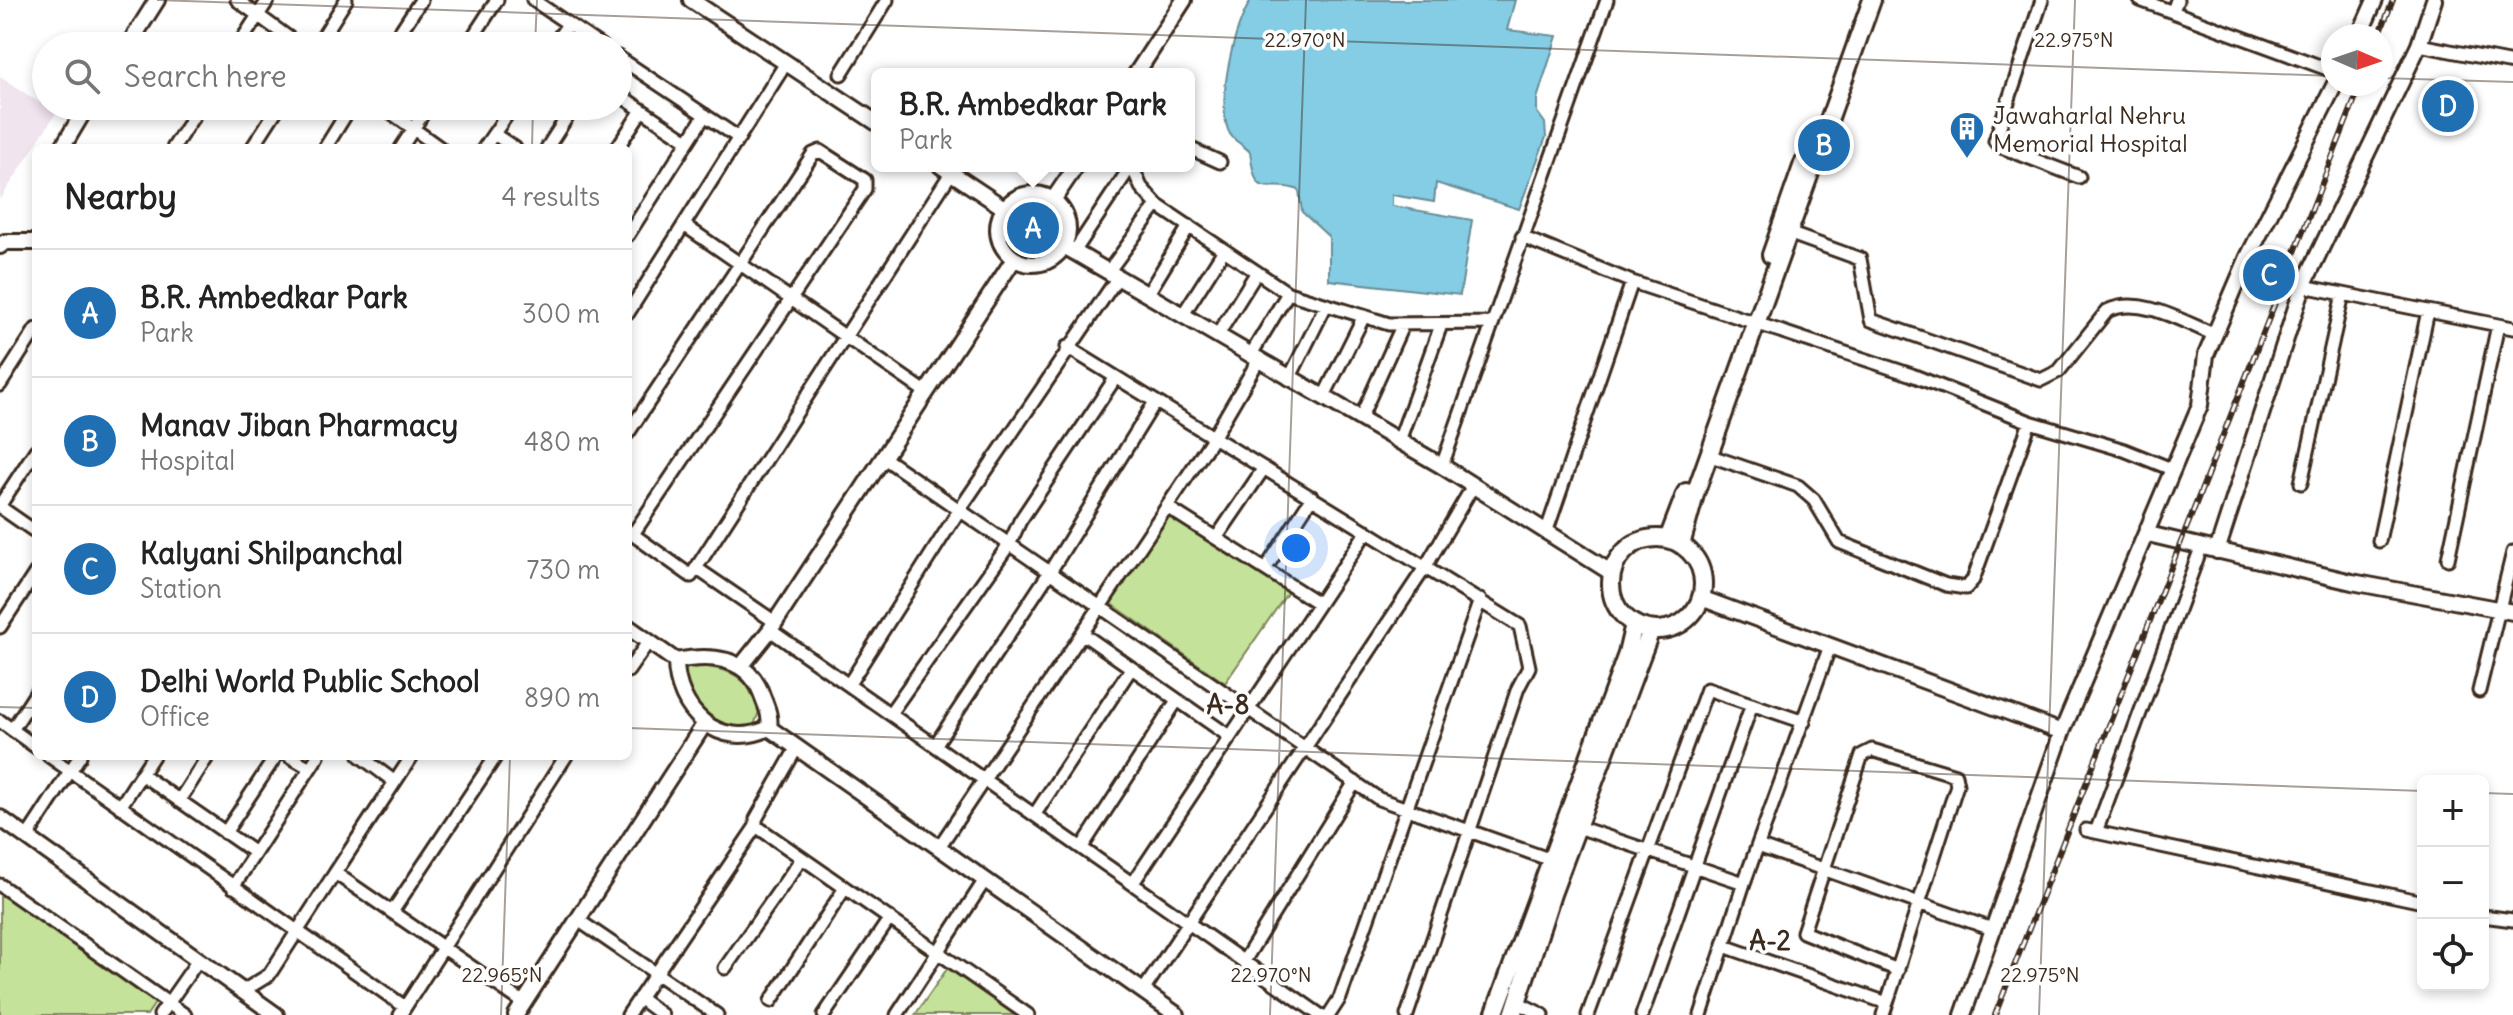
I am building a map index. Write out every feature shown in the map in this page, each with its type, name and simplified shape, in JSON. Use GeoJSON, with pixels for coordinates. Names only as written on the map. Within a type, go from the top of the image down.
{"type":"FeatureCollection","features":[{"type":"Feature","properties":{"kind":"main road"},"geometry":{"type":"LineString","coordinates":[[1675,542],[1708,455],[1861,0]]}},
{"type":"Feature","properties":{"kind":"main road"},"geometry":{"type":"LineString","coordinates":[[1675,542],[1753,320],[1791,234],[1872,0]]}},
{"type":"Feature","properties":{"kind":"main road"},"geometry":{"type":"LineString","coordinates":[[1639,541],[1675,542],[1700,567],[1703,582],[1701,598],[1696,610],[1676,626],[1651,630],[1634,624],[1616,604],[1612,573],[1627,549],[1639,541]]}},
{"type":"Feature","properties":{"kind":"main road"},"geometry":{"type":"LineString","coordinates":[[1515,1008],[1556,862],[1627,654],[1634,624]]}},
{"type":"Feature","properties":{"kind":"main road"},"geometry":{"type":"LineString","coordinates":[[1494,1015],[1556,862],[1578,827],[1651,630]]}},
{"type":"Feature","properties":{"kind":"street"},"geometry":{"type":"LineString","coordinates":[[137,32],[157,0]]}},
{"type":"Feature","properties":{"kind":"street"},"geometry":{"type":"LineString","coordinates":[[237,0],[281,32]]}},
{"type":"Feature","properties":{"kind":"street"},"geometry":{"type":"LineString","coordinates":[[247,32],[268,0]]}},
{"type":"Feature","properties":{"kind":"street"},"geometry":{"type":"LineString","coordinates":[[326,32],[346,0]]}},
{"type":"Feature","properties":{"kind":"street"},"geometry":{"type":"LineString","coordinates":[[400,32],[421,0]]}},
{"type":"Feature","properties":{"kind":"street"},"geometry":{"type":"LineString","coordinates":[[476,32],[497,0]]}},
{"type":"Feature","properties":{"kind":"street"},"geometry":{"type":"LineString","coordinates":[[533,0],[580,32]]}},
{"type":"Feature","properties":{"kind":"street"},"geometry":{"type":"LineString","coordinates":[[691,0],[871,119]]}},
{"type":"Feature","properties":{"kind":"street"},"geometry":{"type":"LineString","coordinates":[[841,74],[887,0]]}},
{"type":"Feature","properties":{"kind":"street"},"geometry":{"type":"LineString","coordinates":[[1140,68],[1184,0]]}},
{"type":"Feature","properties":{"kind":"street"},"geometry":{"type":"LineString","coordinates":[[1442,466],[1607,0]]}},
{"type":"Feature","properties":{"kind":"street"},"geometry":{"type":"LineString","coordinates":[[2042,0],[1995,141],[1999,146],[2079,177]]}},
{"type":"Feature","properties":{"kind":"street"},"geometry":{"type":"LineString","coordinates":[[2140,0],[2175,6],[2321,66]]}},
{"type":"Feature","properties":{"kind":"street"},"geometry":{"type":"LineString","coordinates":[[2364,24],[2375,0]]}},
{"type":"Feature","properties":{"kind":"street"},"geometry":{"type":"LineString","coordinates":[[2217,551],[2303,286],[2419,45],[2434,0]]}},
{"type":"Feature","properties":{"kind":"street"},"geometry":{"type":"LineString","coordinates":[[563,32],[568,24]]}},
{"type":"Feature","properties":{"kind":"street"},"geometry":{"type":"LineString","coordinates":[[2419,45],[2513,63]]}},
{"type":"Feature","properties":{"kind":"street"},"geometry":{"type":"LineString","coordinates":[[1145,68],[1148,55]]}},
{"type":"Feature","properties":{"kind":"street"},"geometry":{"type":"LineString","coordinates":[[632,307],[786,63]]}},
{"type":"Feature","properties":{"kind":"street"},"geometry":{"type":"LineString","coordinates":[[632,66],[739,138]]}},
{"type":"Feature","properties":{"kind":"street"},"geometry":{"type":"LineString","coordinates":[[1963,1015],[2062,732],[2200,405],[2206,355],[2248,257],[2329,96]]}},
{"type":"Feature","properties":{"kind":"street"},"geometry":{"type":"LineString","coordinates":[[632,103],[688,141]]}},
{"type":"Feature","properties":{"kind":"street"},"geometry":{"type":"LineString","coordinates":[[620,144],[642,110]]}},
{"type":"Feature","properties":{"kind":"street"},"geometry":{"type":"LineString","coordinates":[[632,228],[705,115]]}},
{"type":"Feature","properties":{"kind":"street"},"geometry":{"type":"LineString","coordinates":[[64,144],[79,120]]}},
{"type":"Feature","properties":{"kind":"street"},"geometry":{"type":"LineString","coordinates":[[176,144],[191,120]]}},
{"type":"Feature","properties":{"kind":"street"},"geometry":{"type":"LineString","coordinates":[[255,144],[270,120]]}},
{"type":"Feature","properties":{"kind":"street"},"geometry":{"type":"LineString","coordinates":[[327,144],[342,120]]}},
{"type":"Feature","properties":{"kind":"street"},"geometry":{"type":"LineString","coordinates":[[401,120],[434,144]]}},
{"type":"Feature","properties":{"kind":"street"},"geometry":{"type":"LineString","coordinates":[[404,144],[419,120]]}},
{"type":"Feature","properties":{"kind":"street"},"geometry":{"type":"LineString","coordinates":[[487,144],[504,120]]}},
{"type":"Feature","properties":{"kind":"street"},"geometry":{"type":"LineString","coordinates":[[550,144],[565,120]]}},
{"type":"Feature","properties":{"kind":"street"},"geometry":{"type":"LineString","coordinates":[[494,134],[509,144]]}},
{"type":"Feature","properties":{"kind":"street"},"geometry":{"type":"LineString","coordinates":[[632,427],[813,154],[820,151],[865,180],[865,189],[632,531]]}},
{"type":"Feature","properties":{"kind":"street"},"geometry":{"type":"LineString","coordinates":[[1195,151],[1220,162]]}},
{"type":"Feature","properties":{"kind":"street"},"geometry":{"type":"LineString","coordinates":[[632,533],[691,576],[846,337],[944,172]]}},
{"type":"Feature","properties":{"kind":"street"},"geometry":{"type":"LineString","coordinates":[[950,172],[1004,208]]}},
{"type":"Feature","properties":{"kind":"street"},"geometry":{"type":"LineString","coordinates":[[1053,200],[1072,172]]}},
{"type":"Feature","properties":{"kind":"street"},"geometry":{"type":"LineString","coordinates":[[1069,249],[1067,221],[1053,200],[1027,194],[1004,208],[998,232],[1005,250],[1014,259],[1039,264],[1069,249],[1127,172]]}},
{"type":"Feature","properties":{"kind":"street"},"geometry":{"type":"LineString","coordinates":[[1134,172],[1141,187],[1157,205],[1288,293],[1389,324],[1491,323]]}},
{"type":"Feature","properties":{"kind":"street"},"geometry":{"type":"LineString","coordinates":[[849,684],[1157,205]]}},
{"type":"Feature","properties":{"kind":"street"},"geometry":{"type":"LineString","coordinates":[[684,225],[927,393]]}},
{"type":"Feature","properties":{"kind":"street"},"geometry":{"type":"LineString","coordinates":[[1147,295],[1189,226]]}},
{"type":"Feature","properties":{"kind":"street"},"geometry":{"type":"LineString","coordinates":[[1791,234],[1860,259],[1871,320],[2041,380],[2059,371],[2107,311],[2117,306],[2142,306],[2215,335]]}},
{"type":"Feature","properties":{"kind":"street"},"geometry":{"type":"LineString","coordinates":[[1522,237],[1632,282],[1912,375],[2030,422],[2124,450],[2174,470]]}},
{"type":"Feature","properties":{"kind":"street"},"geometry":{"type":"LineString","coordinates":[[0,246],[5,242],[32,242]]}},
{"type":"Feature","properties":{"kind":"street"},"geometry":{"type":"LineString","coordinates":[[1069,249],[1442,466],[1612,573]]}},
{"type":"Feature","properties":{"kind":"street"},"geometry":{"type":"LineString","coordinates":[[1182,316],[1224,250]]}},
{"type":"Feature","properties":{"kind":"street"},"geometry":{"type":"LineString","coordinates":[[742,665],[773,626],[1014,259]]}},
{"type":"Feature","properties":{"kind":"street"},"geometry":{"type":"LineString","coordinates":[[1217,336],[1257,272]]}},
{"type":"Feature","properties":{"kind":"street"},"geometry":{"type":"LineString","coordinates":[[1546,533],[1632,282]]}},
{"type":"Feature","properties":{"kind":"street"},"geometry":{"type":"LineString","coordinates":[[2303,286],[2513,328]]}},
{"type":"Feature","properties":{"kind":"street"},"geometry":{"type":"LineString","coordinates":[[632,289],[640,295]]}},
{"type":"Feature","properties":{"kind":"street"},"geometry":{"type":"LineString","coordinates":[[939,847],[1213,438],[1288,293]]}},
{"type":"Feature","properties":{"kind":"street"},"geometry":{"type":"LineString","coordinates":[[2301,483],[2343,294]]}},
{"type":"Feature","properties":{"kind":"street"},"geometry":{"type":"LineString","coordinates":[[1289,379],[1326,305]]}},
{"type":"Feature","properties":{"kind":"street"},"geometry":{"type":"LineString","coordinates":[[2379,541],[2428,311]]}},
{"type":"Feature","properties":{"kind":"street"},"geometry":{"type":"LineString","coordinates":[[1323,398],[1364,316]]}},
{"type":"Feature","properties":{"kind":"street"},"geometry":{"type":"LineString","coordinates":[[1360,419],[1403,324]]}},
{"type":"Feature","properties":{"kind":"street"},"geometry":{"type":"LineString","coordinates":[[1399,441],[1441,325]]}},
{"type":"Feature","properties":{"kind":"street"},"geometry":{"type":"LineString","coordinates":[[2448,559],[2498,325]]}},
{"type":"Feature","properties":{"kind":"street"},"geometry":{"type":"LineString","coordinates":[[0,385],[32,335]]}},
{"type":"Feature","properties":{"kind":"street"},"geometry":{"type":"LineString","coordinates":[[1067,347],[1520,626],[1529,667],[1518,688],[1407,1015]]}},
{"type":"Feature","properties":{"kind":"street"},"geometry":{"type":"LineString","coordinates":[[891,712],[1010,543],[1020,521],[1116,377]]}},
{"type":"Feature","properties":{"kind":"street"},"geometry":{"type":"LineString","coordinates":[[936,744],[1051,570],[1155,402]]}},
{"type":"Feature","properties":{"kind":"street"},"geometry":{"type":"LineString","coordinates":[[1708,455],[1798,486],[1814,500],[1839,542],[1946,585],[1966,588],[1973,580],[2030,422]]}},
{"type":"Feature","properties":{"kind":"street"},"geometry":{"type":"LineString","coordinates":[[32,457],[0,507],[32,529]]}},
{"type":"Feature","properties":{"kind":"street"},"geometry":{"type":"LineString","coordinates":[[884,458],[1101,604],[1379,799],[1556,862]]}},
{"type":"Feature","properties":{"kind":"street"},"geometry":{"type":"LineString","coordinates":[[1217,537],[1264,468]]}},
{"type":"Feature","properties":{"kind":"street"},"geometry":{"type":"LineString","coordinates":[[1143,991],[1303,746],[1426,566],[1473,486]]}},
{"type":"Feature","properties":{"kind":"street"},"geometry":{"type":"LineString","coordinates":[[1266,568],[1312,497]]}},
{"type":"Feature","properties":{"kind":"street"},"geometry":{"type":"LineString","coordinates":[[1167,507],[1318,603]]}},
{"type":"Feature","properties":{"kind":"street"},"geometry":{"type":"LineString","coordinates":[[1133,883],[1367,531]]}},
{"type":"Feature","properties":{"kind":"street"},"geometry":{"type":"LineString","coordinates":[[2148,534],[2201,548],[2506,611]]}},
{"type":"Feature","properties":{"kind":"street"},"geometry":{"type":"LineString","coordinates":[[2201,548],[2091,831],[2417,901]]}},
{"type":"Feature","properties":{"kind":"street"},"geometry":{"type":"LineString","coordinates":[[2479,691],[2506,611],[2513,552]]}},
{"type":"Feature","properties":{"kind":"street"},"geometry":{"type":"LineString","coordinates":[[696,568],[849,684],[1320,1015]]}},
{"type":"Feature","properties":{"kind":"street"},"geometry":{"type":"LineString","coordinates":[[0,627],[32,578]]}},
{"type":"Feature","properties":{"kind":"street"},"geometry":{"type":"LineString","coordinates":[[1701,598],[2062,732]]}},
{"type":"Feature","properties":{"kind":"street"},"geometry":{"type":"LineString","coordinates":[[1329,1015],[1340,998],[1480,600]]}},
{"type":"Feature","properties":{"kind":"street"},"geometry":{"type":"LineString","coordinates":[[632,630],[676,661],[680,692],[697,719],[739,733],[758,734],[769,728],[771,719],[761,691],[742,665],[730,660],[695,657],[676,661]]}},
{"type":"Feature","properties":{"kind":"street"},"geometry":{"type":"LineString","coordinates":[[1083,634],[1130,670],[1229,736]]}},
{"type":"Feature","properties":{"kind":"street"},"geometry":{"type":"LineString","coordinates":[[632,665],[649,641]]}},
{"type":"Feature","properties":{"kind":"street"},"geometry":{"type":"LineString","coordinates":[[1701,1015],[1744,883],[1830,646]]}},
{"type":"Feature","properties":{"kind":"street"},"geometry":{"type":"LineString","coordinates":[[1035,814],[1130,670]]}},
{"type":"Feature","properties":{"kind":"street"},"geometry":{"type":"LineString","coordinates":[[1588,1015],[1707,689],[1804,722]]}},
{"type":"Feature","properties":{"kind":"street"},"geometry":{"type":"LineString","coordinates":[[12,730],[32,699]]}},
{"type":"Feature","properties":{"kind":"street"},"geometry":{"type":"LineString","coordinates":[[1082,847],[1176,702]]}},
{"type":"Feature","properties":{"kind":"street"},"geometry":{"type":"LineString","coordinates":[[1642,1015],[1752,704]]}},
{"type":"Feature","properties":{"kind":"street"},"geometry":{"type":"LineString","coordinates":[[0,721],[32,744]]}},
{"type":"Feature","properties":{"kind":"street"},"geometry":{"type":"LineString","coordinates":[[335,873],[443,948],[520,1009],[705,723]]}},
{"type":"Feature","properties":{"kind":"street"},"geometry":{"type":"LineString","coordinates":[[769,728],[1177,1015]]}},
{"type":"Feature","properties":{"kind":"street"},"geometry":{"type":"LineString","coordinates":[[628,1015],[756,826],[756,819],[796,749]]}},
{"type":"Feature","properties":{"kind":"street"},"geometry":{"type":"LineString","coordinates":[[1724,946],[1885,1009],[1921,904],[1957,785],[1955,775],[1872,750],[1862,755],[1821,870],[1803,932],[1898,970]]}},
{"type":"Feature","properties":{"kind":"street"},"geometry":{"type":"LineString","coordinates":[[55,760],[297,932],[402,1011],[563,760]]}},
{"type":"Feature","properties":{"kind":"street"},"geometry":{"type":"LineString","coordinates":[[27,837],[77,760]]}},
{"type":"Feature","properties":{"kind":"street"},"geometry":{"type":"LineString","coordinates":[[120,807],[150,760]]}},
{"type":"Feature","properties":{"kind":"street"},"geometry":{"type":"LineString","coordinates":[[179,801],[205,760]]}},
{"type":"Feature","properties":{"kind":"street"},"geometry":{"type":"LineString","coordinates":[[225,833],[273,760]]}},
{"type":"Feature","properties":{"kind":"street"},"geometry":{"type":"LineString","coordinates":[[296,760],[310,768]]}},
{"type":"Feature","properties":{"kind":"street"},"geometry":{"type":"LineString","coordinates":[[233,887],[315,760]]}},
{"type":"Feature","properties":{"kind":"street"},"geometry":{"type":"LineString","coordinates":[[365,760],[395,782]]}},
{"type":"Feature","properties":{"kind":"street"},"geometry":{"type":"LineString","coordinates":[[243,991],[269,975],[409,760]]}},
{"type":"Feature","properties":{"kind":"street"},"geometry":{"type":"LineString","coordinates":[[392,912],[493,760]]}},
{"type":"Feature","properties":{"kind":"street"},"geometry":{"type":"LineString","coordinates":[[141,774],[255,853]]}},
{"type":"Feature","properties":{"kind":"street"},"geometry":{"type":"LineString","coordinates":[[1244,961],[1355,782]]}},
{"type":"Feature","properties":{"kind":"street"},"geometry":{"type":"LineString","coordinates":[[0,818],[276,1015]]}},
{"type":"Feature","properties":{"kind":"street"},"geometry":{"type":"LineString","coordinates":[[756,826],[1028,1015]]}},
{"type":"Feature","properties":{"kind":"street"},"geometry":{"type":"LineString","coordinates":[[1578,827],[1744,883]]}},
{"type":"Feature","properties":{"kind":"street"},"geometry":{"type":"LineString","coordinates":[[1758,846],[1992,929]]}},
{"type":"Feature","properties":{"kind":"street"},"geometry":{"type":"LineString","coordinates":[[725,968],[802,858]]}},
{"type":"Feature","properties":{"kind":"street"},"geometry":{"type":"LineString","coordinates":[[897,1015],[985,880]]}},
{"type":"Feature","properties":{"kind":"street"},"geometry":{"type":"LineString","coordinates":[[0,885],[185,1015]]}},
{"type":"Feature","properties":{"kind":"street"},"geometry":{"type":"LineString","coordinates":[[771,1001],[845,888]]}},
{"type":"Feature","properties":{"kind":"street"},"geometry":{"type":"LineString","coordinates":[[2489,917],[2513,920]]}},
{"type":"Feature","properties":{"kind":"street"},"geometry":{"type":"LineString","coordinates":[[824,1015],[890,918]]}},
{"type":"Feature","properties":{"kind":"street"},"geometry":{"type":"LineString","coordinates":[[578,920],[717,1015]]}},
{"type":"Feature","properties":{"kind":"street"},"geometry":{"type":"LineString","coordinates":[[160,1015],[199,959]]}},
{"type":"Feature","properties":{"kind":"street"},"geometry":{"type":"LineString","coordinates":[[639,998],[662,1015]]}},
{"type":"Feature","properties":{"kind":"street"},"geometry":{"type":"LineString","coordinates":[[1515,1008],[1543,1015]]}},
{"type":"Feature","properties":{"kind":"shaded area"},"geometry":{"type":"Polygon","coordinates":[[[0,77],[32,98],[32,120],[51,120],[36,144],[32,144],[32,150],[0,200],[0,77]]]}},
{"type":"Feature","properties":{"kind":"green space"},"geometry":{"type":"Polygon","coordinates":[[[1033,198],[1055,207],[1064,229],[1055,251],[1033,260],[1011,251],[1002,229],[1011,207],[1033,198]]]}},
{"type":"Feature","properties":{"kind":"green space"},"geometry":{"type":"Polygon","coordinates":[[[1168,511],[1288,592],[1225,683],[1109,602],[1168,511]]]}},
{"type":"Feature","properties":{"kind":"green space"},"geometry":{"type":"Polygon","coordinates":[[[688,667],[724,670],[745,683],[760,709],[754,725],[726,727],[709,720],[694,707],[683,674],[688,667]]]}},
{"type":"Feature","properties":{"kind":"green space"},"geometry":{"type":"Polygon","coordinates":[[[0,891],[157,1000],[147,1015],[0,1015],[0,891]]]}},
{"type":"Feature","properties":{"kind":"green space"},"geometry":{"type":"Polygon","coordinates":[[[949,966],[1017,1015],[915,1015],[949,966]]]}},
{"type":"Feature","properties":{"kind":"water"},"geometry":{"type":"Polygon","coordinates":[[[1251,0],[1515,0],[1507,30],[1557,36],[1537,99],[1537,112],[1545,123],[1546,137],[1519,209],[1436,183],[1434,202],[1392,195],[1392,206],[1472,220],[1460,295],[1329,280],[1329,237],[1302,212],[1299,190],[1265,186],[1256,179],[1250,152],[1230,134],[1225,116],[1226,82],[1233,45],[1251,0]]]}},
{"type":"Feature","properties":{"kind":"railway"},"geometry":{"type":"LineString","coordinates":[[2384,24],[2393,0]]}},
{"type":"Feature","properties":{"kind":"railway"},"geometry":{"type":"LineString","coordinates":[[1995,1015],[2356,96]]}},
{"type":"Feature","properties":{"kind":"place","name":"Delhi World Public School"},"geometry":{"type":"Point","coordinates":[2448,106]}},
{"type":"Feature","properties":{"kind":"place","name":"Manav Jiban Pharmacy"},"geometry":{"type":"Point","coordinates":[1824,145]}},
{"type":"Feature","properties":{"kind":"place","name":"Jawaharlal Nehru Memorial Hospital"},"geometry":{"type":"Point","coordinates":[1967,160]}},
{"type":"Feature","properties":{"kind":"place","name":"B.R. Ambedkar Park"},"geometry":{"type":"Point","coordinates":[1033,228]}},
{"type":"Feature","properties":{"kind":"place","name":"Kalyani Shilpanchal"},"geometry":{"type":"Point","coordinates":[2269,275]}},
{"type":"Feature","properties":{"kind":"district","name":"A-8"},"geometry":{"type":"Point","coordinates":[1228,704]}},
{"type":"Feature","properties":{"kind":"district","name":"A-2"},"geometry":{"type":"Point","coordinates":[1770,940]}}]}
